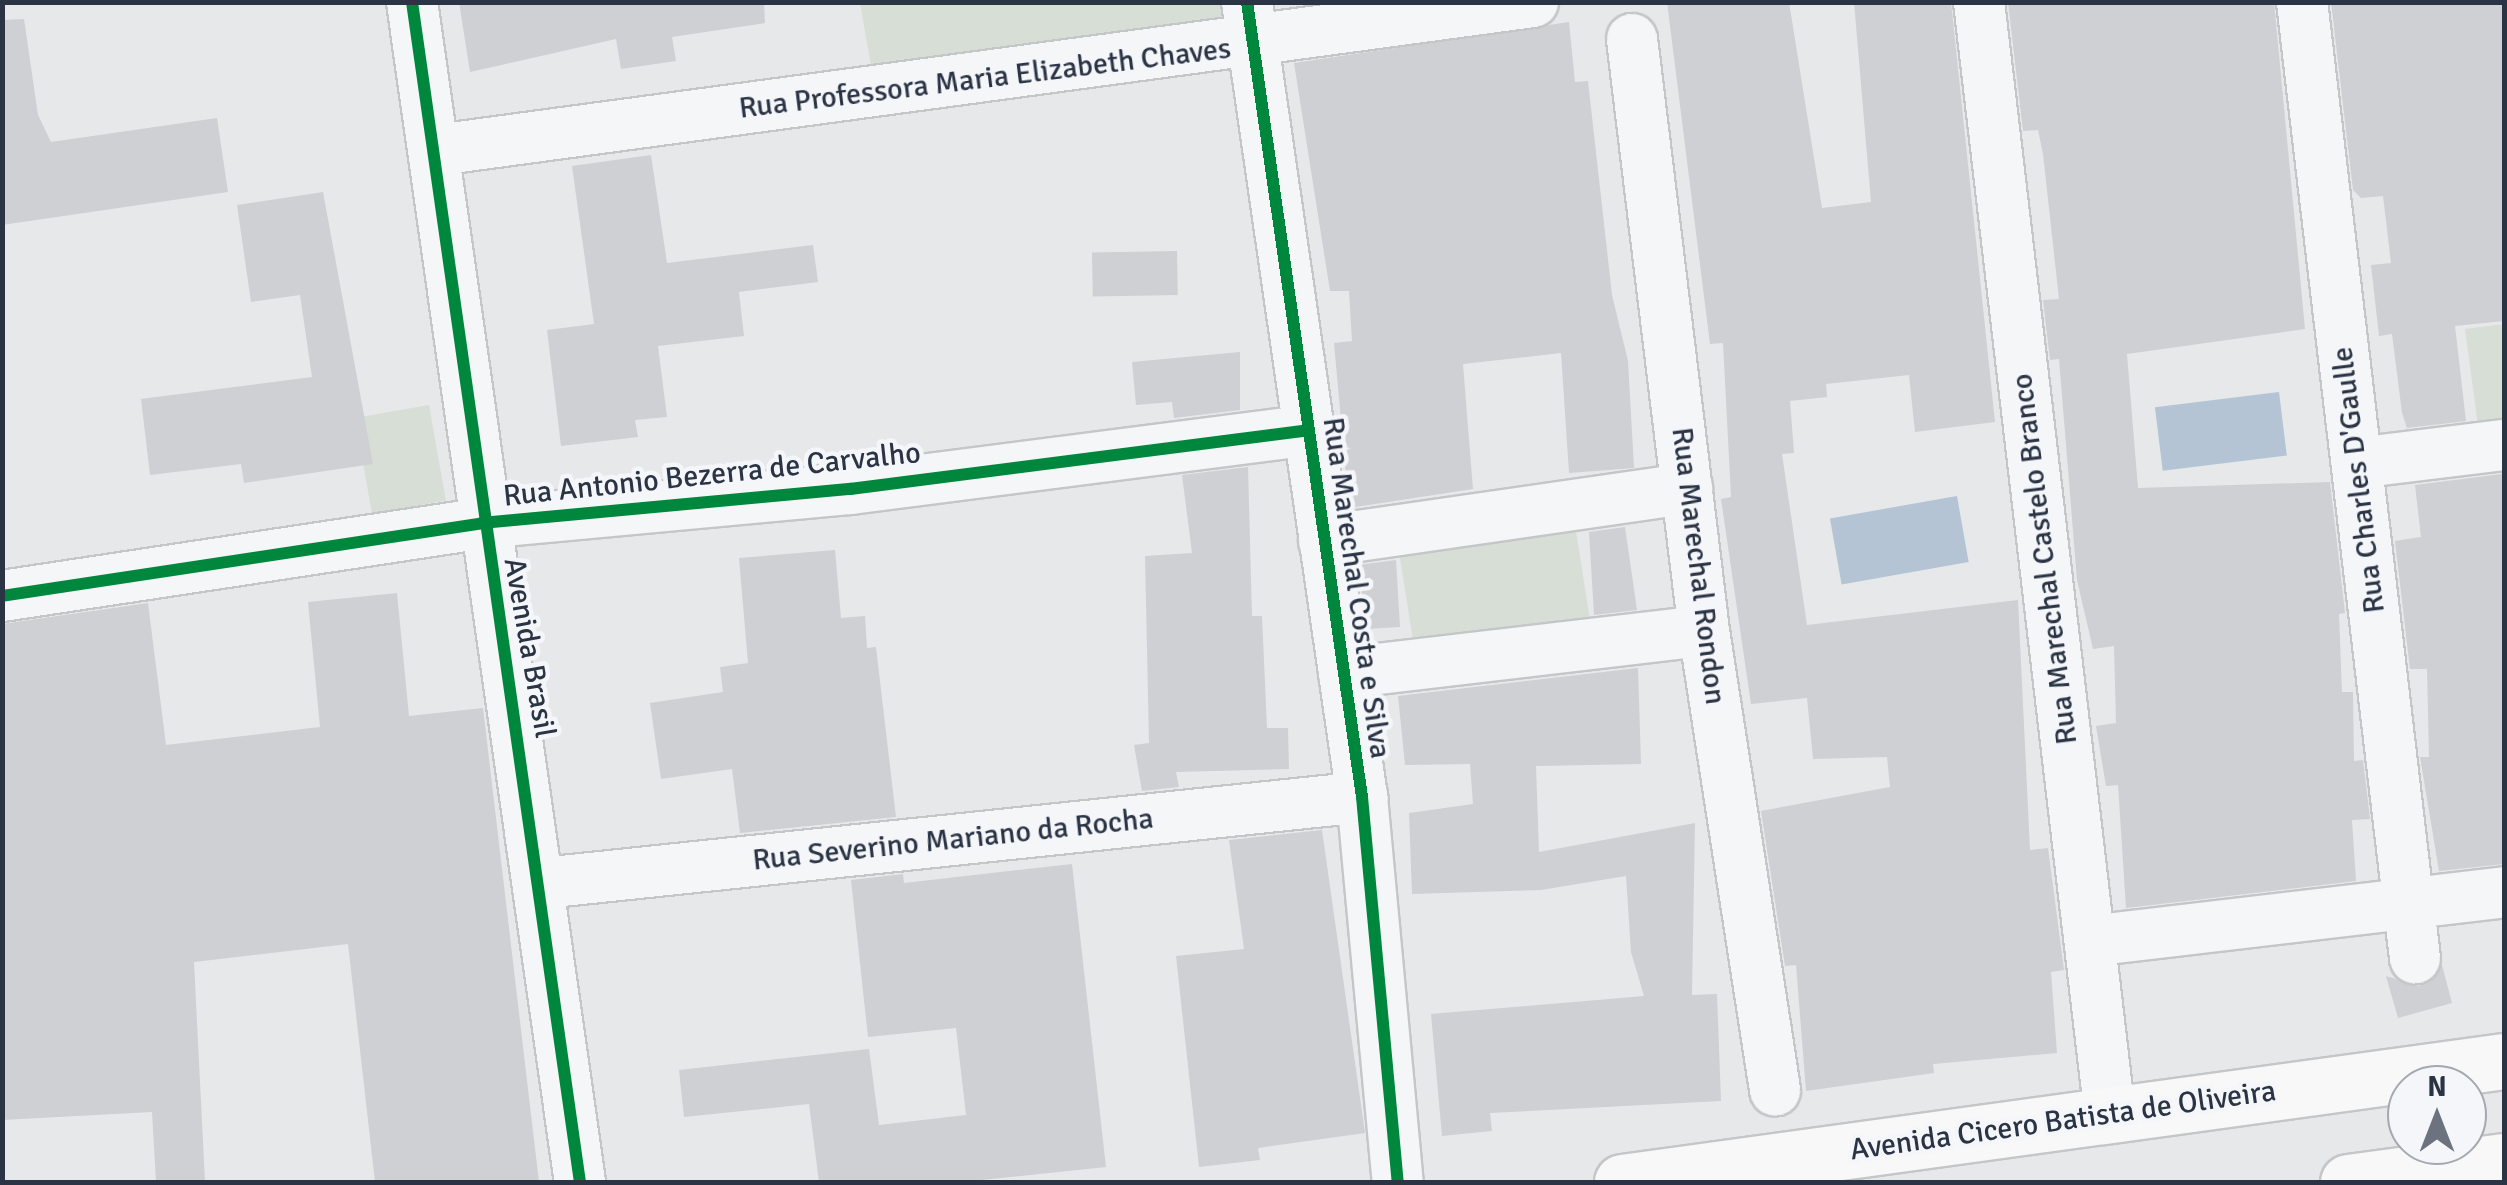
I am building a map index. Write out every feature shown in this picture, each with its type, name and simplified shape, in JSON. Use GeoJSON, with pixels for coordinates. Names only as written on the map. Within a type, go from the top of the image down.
{"type":"FeatureCollection","features":[{"type":"Feature","properties":{"kind":"main road","name":"Avenida Cicero Batista de Oliveira"},"geometry":{"type":"LineString","coordinates":[[1622,1182],[2504,1062]]}},
{"type":"Feature","properties":{"kind":"main road"},"geometry":{"type":"LineString","coordinates":[[2348,1182],[2504,1161]]}},
{"type":"Feature","properties":{"kind":"street","name":"Avenida Brasil"},"geometry":{"type":"LineString","coordinates":[[412,2],[437,150],[482,523],[543,883],[580,1182]]}},
{"type":"Feature","properties":{"kind":"street","name":"Rua Professora Maria Elizabeth Chaves"},"geometry":{"type":"LineString","coordinates":[[437,150],[1249,24],[1534,2]]}},
{"type":"Feature","properties":{"kind":"street","name":"Rua Marechal Castelo Branco"},"geometry":{"type":"LineString","coordinates":[[1979,2],[2110,1116]]}},
{"type":"Feature","properties":{"kind":"street","name":"Rua Charles D'Gaulle"},"geometry":{"type":"LineString","coordinates":[[2302,2],[2415,958]]}},
{"type":"Feature","properties":{"kind":"street","name":"Rua Marechal Costa e Silva"},"geometry":{"type":"LineString","coordinates":[[1249,24],[1362,797],[1398,1182]]}},
{"type":"Feature","properties":{"kind":"street","name":"Rua Marechal Rondon"},"geometry":{"type":"LineString","coordinates":[[1632,39],[1704,631],[1775,1091]]}},
{"type":"Feature","properties":{"kind":"street","name":"Rua Antonio Bezerra de Carvalho"},"geometry":{"type":"LineString","coordinates":[[2,596],[482,523],[850,488],[1308,430]]}},
{"type":"Feature","properties":{"kind":"street"},"geometry":{"type":"LineString","coordinates":[[2357,463],[2504,445]]}},
{"type":"Feature","properties":{"kind":"street"},"geometry":{"type":"LineString","coordinates":[[1324,541],[1687,488]]}},
{"type":"Feature","properties":{"kind":"street"},"geometry":{"type":"LineString","coordinates":[[1344,673],[1704,631]]}},
{"type":"Feature","properties":{"kind":"street","name":"Rua Severino Mariano da Rocha"},"geometry":{"type":"LineString","coordinates":[[543,883],[1362,797]]}},
{"type":"Feature","properties":{"kind":"street"},"geometry":{"type":"LineString","coordinates":[[2090,941],[2504,892]]}},
{"type":"Feature","properties":{"kind":"shaded area"},"geometry":{"type":"Polygon","coordinates":[[[860,3],[1220,3],[1222,23],[873,77],[860,3]]]}},
{"type":"Feature","properties":{"kind":"shaded area"},"geometry":{"type":"Polygon","coordinates":[[[2504,324],[2504,429],[2479,433],[2465,329],[2504,324]]]}},
{"type":"Feature","properties":{"kind":"shaded area"},"geometry":{"type":"Polygon","coordinates":[[[429,405],[446,501],[372,514],[355,418],[429,405]]]}},
{"type":"Feature","properties":{"kind":"shaded area"},"geometry":{"type":"Polygon","coordinates":[[[1575,525],[1591,629],[1416,657],[1399,553],[1575,525]]]}},
{"type":"Feature","properties":{"kind":"water"},"geometry":{"type":"Polygon","coordinates":[[[2279,392],[2287,456],[2163,471],[2155,407],[2279,392]]]}},
{"type":"Feature","properties":{"kind":"water"},"geometry":{"type":"Polygon","coordinates":[[[1957,496],[1969,562],[1842,584],[1830,518],[1957,496]]]}},
{"type":"Feature","properties":{"kind":"building"},"geometry":{"type":"Polygon","coordinates":[[[459,2],[764,2],[765,23],[672,37],[676,61],[621,69],[616,39],[470,72],[459,2]]]}},
{"type":"Feature","properties":{"kind":"building"},"geometry":{"type":"Polygon","coordinates":[[[1667,2],[1789,2],[1822,208],[1871,202],[1854,2],[1951,2],[1995,422],[1915,432],[1909,375],[1826,384],[1827,397],[1790,401],[1794,453],[1782,454],[1807,625],[2018,600],[2030,850],[2048,848],[2064,970],[2051,972],[2057,1053],[1933,1064],[1934,1073],[1806,1091],[1796,965],[1785,966],[1761,811],[1890,787],[1887,757],[1813,759],[1807,698],[1751,704],[1721,499],[1731,497],[1723,343],[1710,344],[1667,2]]]}},
{"type":"Feature","properties":{"kind":"building"},"geometry":{"type":"Polygon","coordinates":[[[2008,2],[2274,2],[2305,329],[2127,354],[2138,488],[2330,482],[2345,613],[2339,614],[2342,692],[2353,692],[2354,761],[2363,760],[2370,819],[2352,820],[2356,881],[2126,908],[2118,785],[2106,786],[2096,726],[2116,723],[2114,646],[2093,649],[2077,580],[2059,359],[2050,360],[2043,300],[2059,299],[2043,154],[2038,130],[2023,131],[2008,2]]]}},
{"type":"Feature","properties":{"kind":"building"},"geometry":{"type":"Polygon","coordinates":[[[2331,2],[2504,2],[2504,321],[2455,326],[2466,421],[2407,428],[2402,413],[2392,334],[2379,336],[2371,265],[2391,263],[2383,196],[2361,198],[2353,190],[2331,2]]]}},
{"type":"Feature","properties":{"kind":"building"},"geometry":{"type":"Polygon","coordinates":[[[24,19],[38,115],[51,142],[217,118],[228,192],[2,225],[2,20],[24,19]]]}},
{"type":"Feature","properties":{"kind":"building"},"geometry":{"type":"Polygon","coordinates":[[[1569,22],[1575,82],[1588,81],[1612,295],[1628,361],[1634,468],[1569,473],[1561,353],[1463,364],[1473,489],[1349,508],[1334,343],[1352,341],[1349,291],[1330,291],[1294,63],[1569,22]]]}},
{"type":"Feature","properties":{"kind":"building"},"geometry":{"type":"Polygon","coordinates":[[[651,155],[667,263],[813,245],[818,282],[739,292],[744,336],[658,346],[667,417],[635,420],[638,437],[561,446],[547,330],[594,324],[572,166],[651,155]]]}},
{"type":"Feature","properties":{"kind":"building"},"geometry":{"type":"Polygon","coordinates":[[[323,192],[373,464],[244,483],[241,464],[150,475],[141,399],[312,377],[300,295],[251,302],[237,205],[323,192]]]}},
{"type":"Feature","properties":{"kind":"building"},"geometry":{"type":"Polygon","coordinates":[[[1177,251],[1178,295],[1093,296],[1092,252],[1177,251]]]}},
{"type":"Feature","properties":{"kind":"building"},"geometry":{"type":"Polygon","coordinates":[[[1240,352],[1240,410],[1174,418],[1172,402],[1136,405],[1132,362],[1240,352]]]}},
{"type":"Feature","properties":{"kind":"building"},"geometry":{"type":"Polygon","coordinates":[[[1248,467],[1252,616],[1262,616],[1267,728],[1288,728],[1289,769],[1176,772],[1179,787],[1142,791],[1134,745],[1149,743],[1145,556],[1192,553],[1182,475],[1248,467]]]}},
{"type":"Feature","properties":{"kind":"building"},"geometry":{"type":"Polygon","coordinates":[[[2502,474],[2504,864],[2439,871],[2420,757],[2429,757],[2427,669],[2410,669],[2395,541],[2421,537],[2415,485],[2502,474]]]}},
{"type":"Feature","properties":{"kind":"building"},"geometry":{"type":"Polygon","coordinates":[[[1625,527],[1637,610],[1594,615],[1589,532],[1625,527]]]}},
{"type":"Feature","properties":{"kind":"building"},"geometry":{"type":"Polygon","coordinates":[[[835,550],[841,618],[865,616],[867,648],[876,647],[896,817],[740,833],[732,769],[661,779],[650,703],[723,692],[720,667],[748,663],[739,558],[835,550]]]}},
{"type":"Feature","properties":{"kind":"building"},"geometry":{"type":"Polygon","coordinates":[[[1396,560],[1400,627],[1367,629],[1358,565],[1396,560]]]}},
{"type":"Feature","properties":{"kind":"building"},"geometry":{"type":"Polygon","coordinates":[[[397,593],[409,716],[483,708],[539,1182],[375,1182],[348,944],[194,962],[205,1182],[156,1182],[152,1112],[2,1120],[2,624],[148,603],[166,745],[320,727],[308,602],[397,593]]]}},
{"type":"Feature","properties":{"kind":"building"},"geometry":{"type":"Polygon","coordinates":[[[1638,668],[1641,764],[1536,766],[1539,852],[1695,823],[1692,995],[1717,994],[1721,1101],[1490,1113],[1492,1131],[1442,1136],[1431,1014],[1644,996],[1631,952],[1626,876],[1541,890],[1412,894],[1409,813],[1473,804],[1470,764],[1405,765],[1398,696],[1638,668]]]}},
{"type":"Feature","properties":{"kind":"building"},"geometry":{"type":"Polygon","coordinates":[[[1322,830],[1365,1133],[1258,1148],[1260,1160],[1199,1167],[1176,956],[1244,949],[1229,840],[1322,830]]]}},
{"type":"Feature","properties":{"kind":"building"},"geometry":{"type":"Polygon","coordinates":[[[1072,864],[1106,1167],[962,1182],[819,1182],[809,1104],[684,1117],[679,1070],[869,1049],[879,1125],[966,1115],[956,1028],[868,1037],[851,880],[903,874],[904,883],[1072,864]]]}},
{"type":"Feature","properties":{"kind":"building"},"geometry":{"type":"Polygon","coordinates":[[[2442,965],[2452,1003],[2398,1018],[2386,976],[2419,986],[2442,965]]]}},
{"type":"Feature","properties":{"kind":"cycle path"},"geometry":{"type":"LineString","coordinates":[[412,2],[580,1182]]}},
{"type":"Feature","properties":{"kind":"cycle path"},"geometry":{"type":"LineString","coordinates":[[1247,2],[1362,797],[1398,1182]]}},
{"type":"Feature","properties":{"kind":"cycle path"},"geometry":{"type":"LineString","coordinates":[[2,596],[482,523],[850,489],[1308,430]]}}]}
